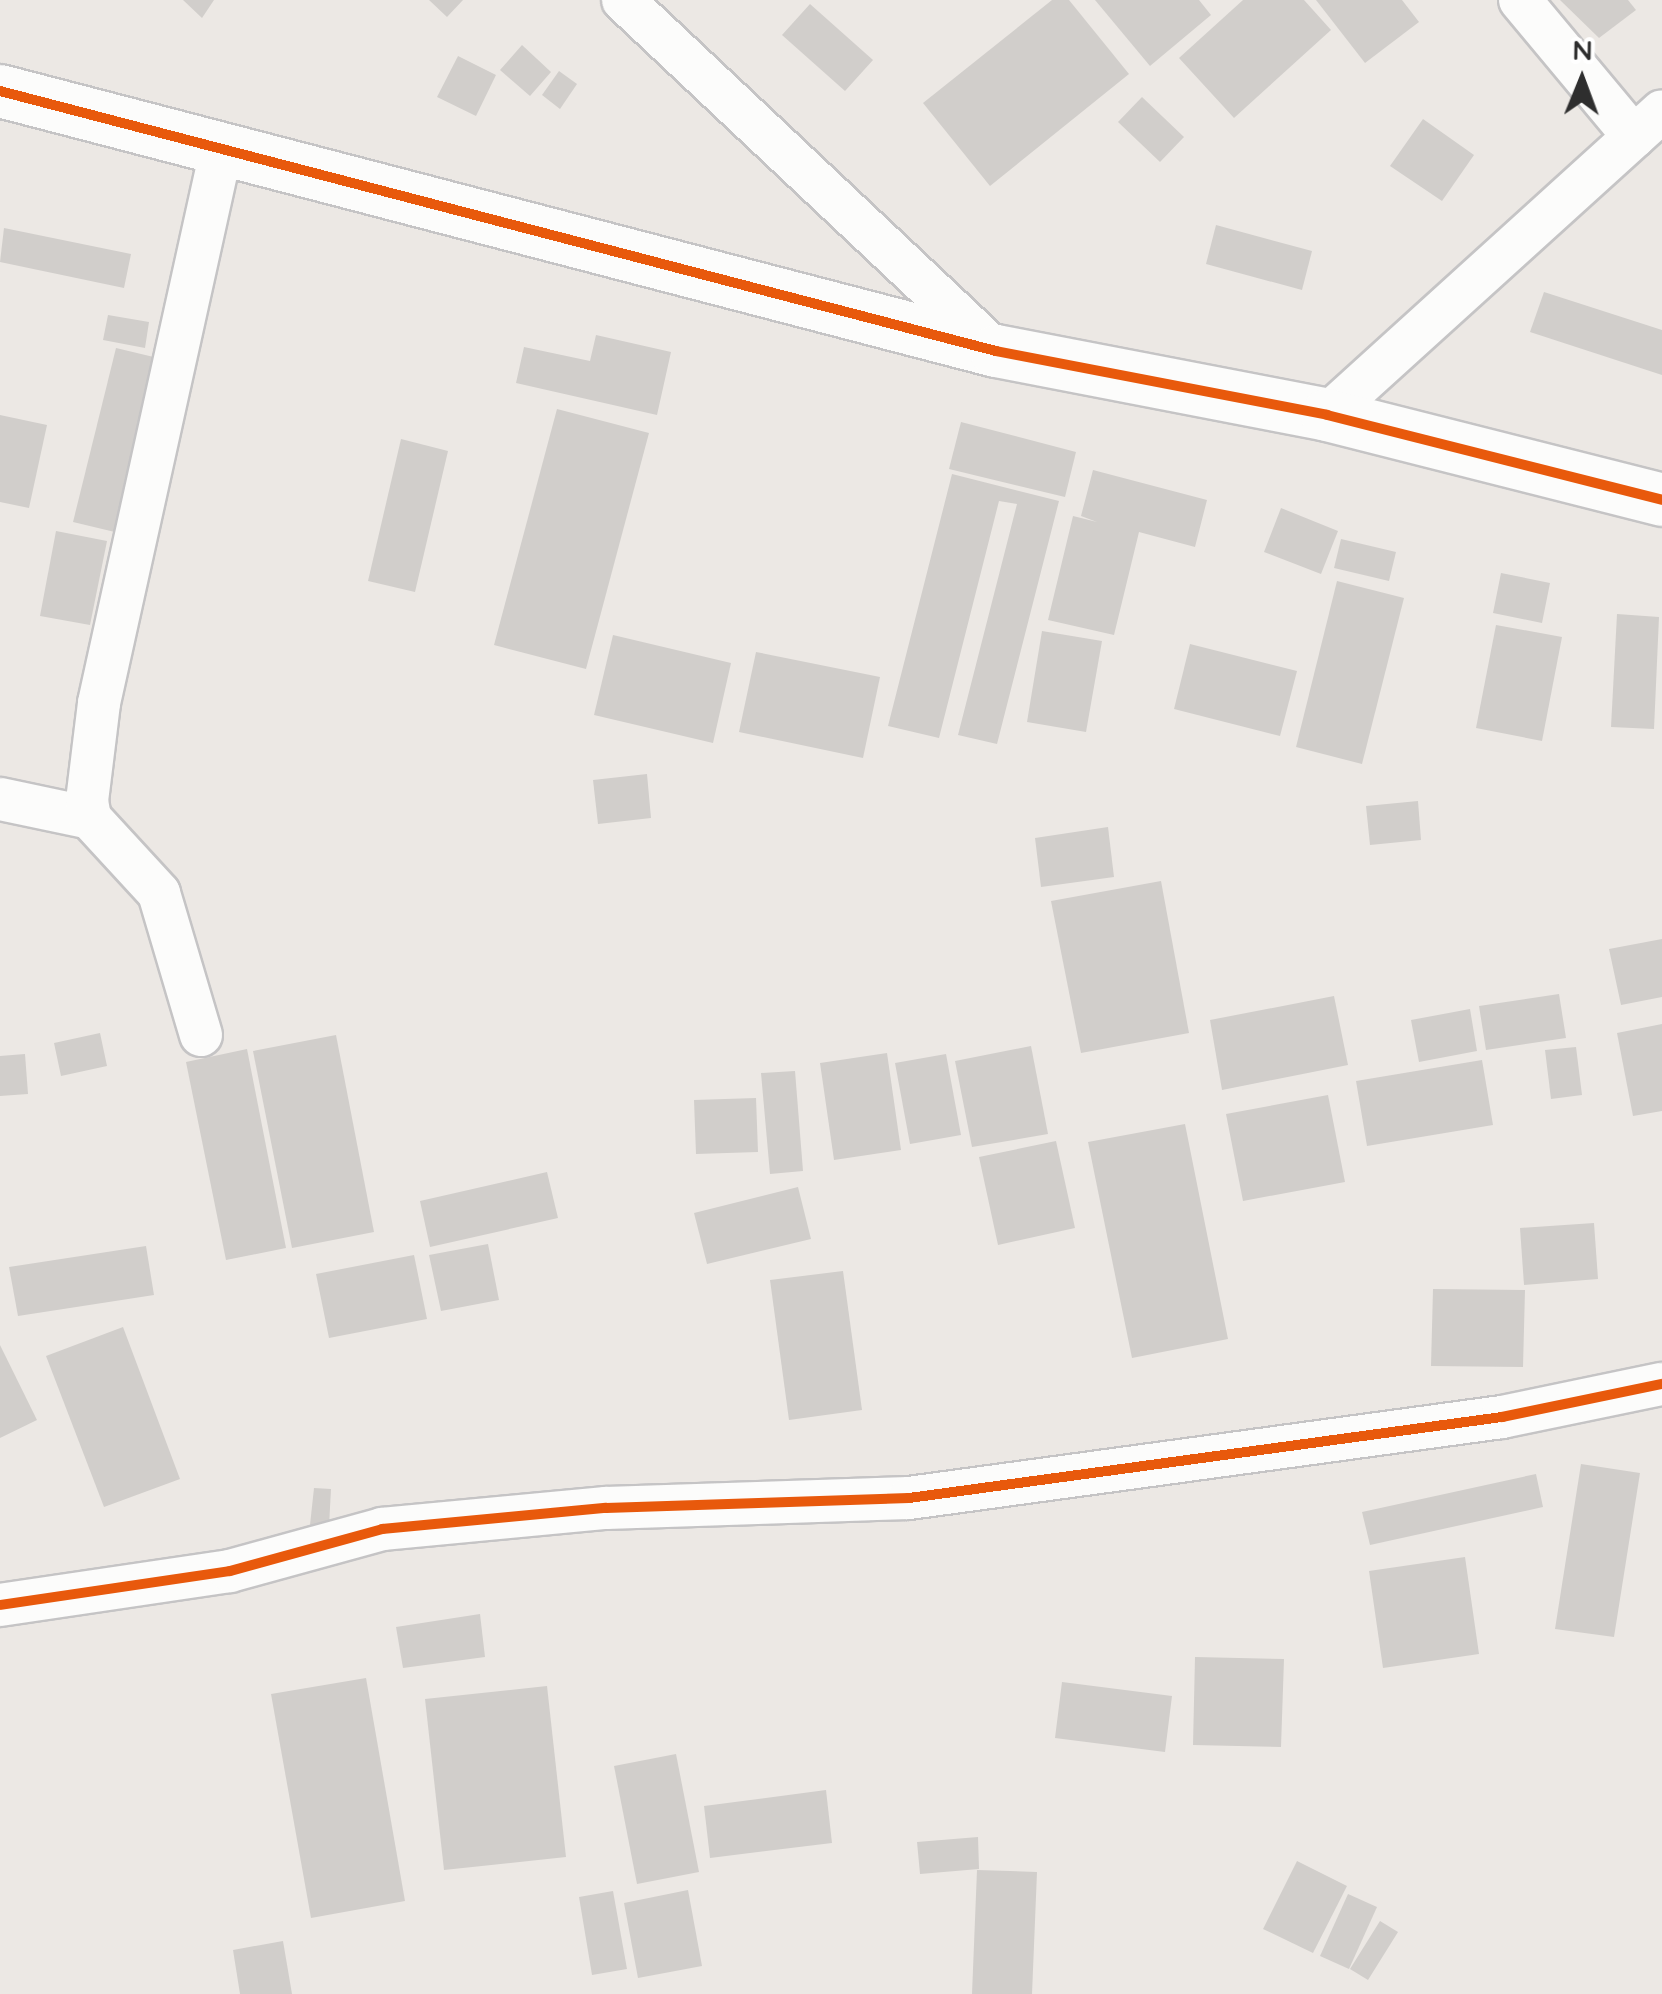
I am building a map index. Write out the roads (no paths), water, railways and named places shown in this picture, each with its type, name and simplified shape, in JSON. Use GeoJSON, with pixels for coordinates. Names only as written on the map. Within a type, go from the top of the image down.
{"type":"FeatureCollection","features":[{"type":"Feature","properties":{"kind":"street"},"geometry":{"type":"LineString","coordinates":[[623,0],[996,351]]}},
{"type":"Feature","properties":{"kind":"street"},"geometry":{"type":"LineString","coordinates":[[1327,416],[1648,124],[1520,0]]}},
{"type":"Feature","properties":{"kind":"street"},"geometry":{"type":"LineString","coordinates":[[0,91],[996,351],[1327,416],[1662,500]]}},
{"type":"Feature","properties":{"kind":"street"},"geometry":{"type":"LineString","coordinates":[[90,818],[99,703],[221,151]]}},
{"type":"Feature","properties":{"kind":"street"},"geometry":{"type":"LineString","coordinates":[[0,799],[90,818],[159,893],[200,1035]]}},
{"type":"Feature","properties":{"kind":"street"},"geometry":{"type":"LineString","coordinates":[[0,1604],[230,1571],[382,1529],[606,1508],[909,1498],[1502,1417],[1662,1384]]}}]}
